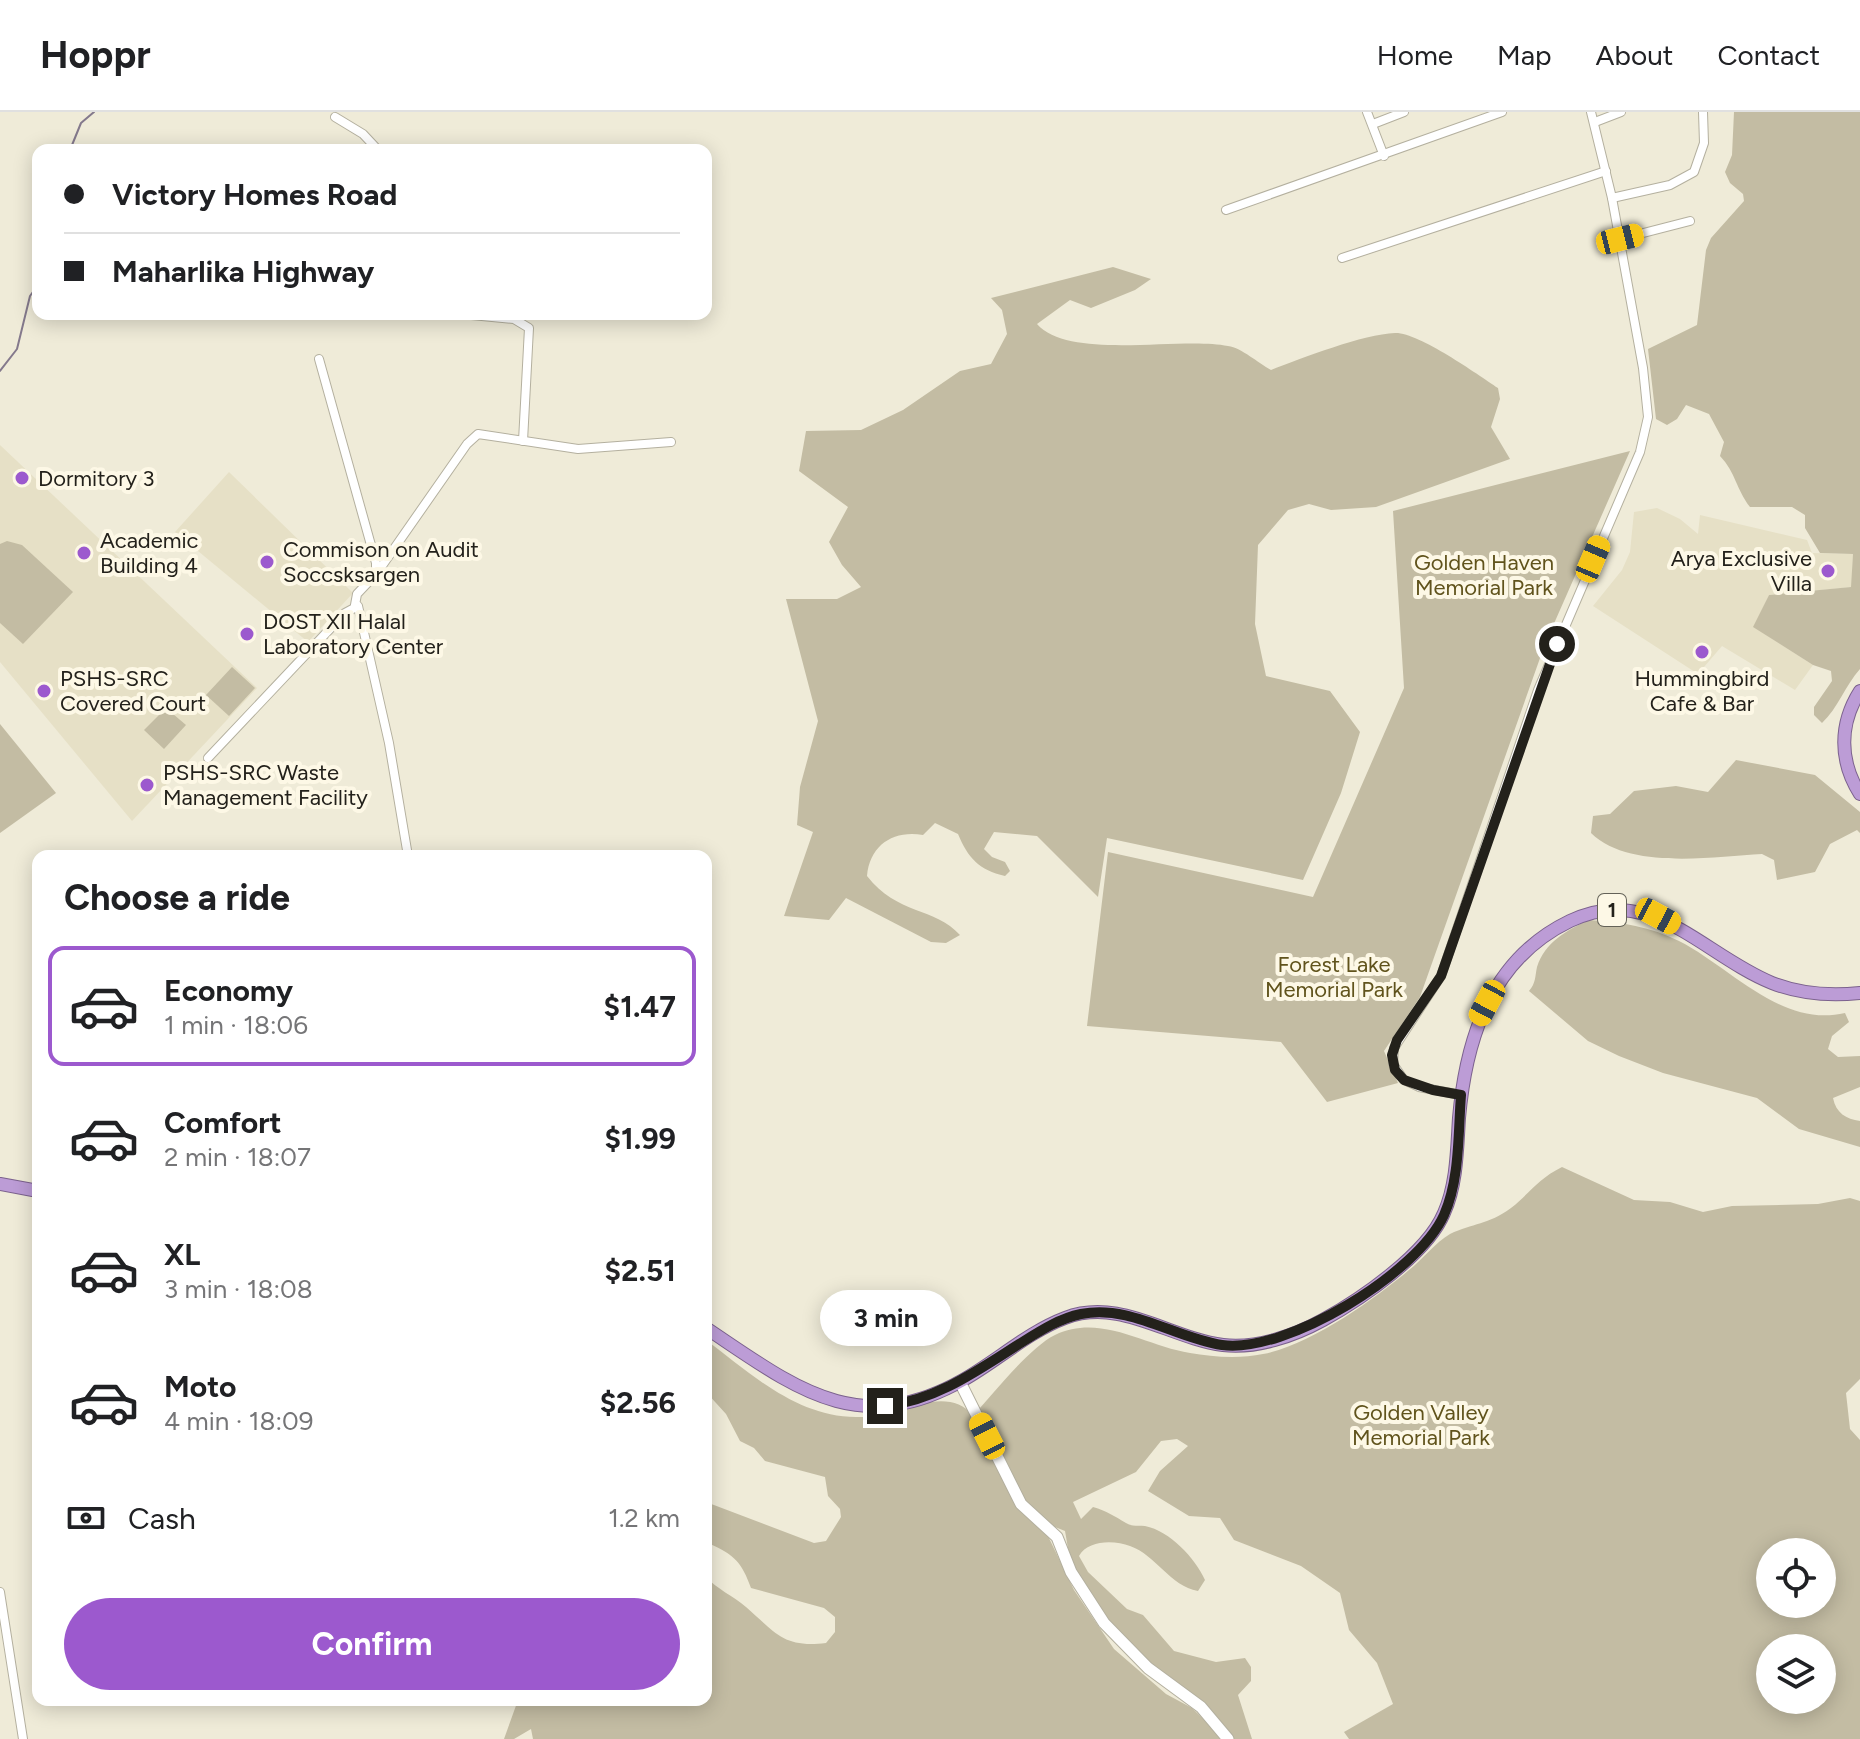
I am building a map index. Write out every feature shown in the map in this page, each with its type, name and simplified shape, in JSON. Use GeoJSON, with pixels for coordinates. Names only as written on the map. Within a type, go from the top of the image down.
{"type":"FeatureCollection","features":[{"type":"Feature","properties":{"kind":"highway"},"geometry":{"type":"LineString","coordinates":[[1860,691],[1847,719],[1843,740],[1845,761],[1860,794]]}},
{"type":"Feature","properties":{"kind":"highway","name":"1"},"geometry":{"type":"LineString","coordinates":[[712,1332],[775,1376],[834,1403],[901,1404],[960,1382],[1051,1324],[1086,1313],[1116,1314],[1223,1345],[1254,1344],[1320,1321],[1409,1258],[1440,1222],[1452,1187],[1461,1095],[1472,1034],[1501,982],[1523,955],[1569,921],[1601,911],[1630,909],[1658,916],[1774,984],[1815,994],[1860,993]]}},
{"type":"Feature","properties":{"kind":"highway"},"geometry":{"type":"LineString","coordinates":[[0,1184],[32,1190]]}},
{"type":"Feature","properties":{"kind":"main road"},"geometry":{"type":"LineString","coordinates":[[960,1382],[1021,1504],[1057,1537],[1071,1572],[1104,1623],[1148,1668],[1213,1717],[1228,1739]]}},
{"type":"Feature","properties":{"kind":"street"},"geometry":{"type":"LineString","coordinates":[[1367,112],[1384,156]]}},
{"type":"Feature","properties":{"kind":"street"},"geometry":{"type":"LineString","coordinates":[[1373,124],[1404,112]]}},
{"type":"Feature","properties":{"kind":"street"},"geometry":{"type":"LineString","coordinates":[[1226,210],[1502,112]]}},
{"type":"Feature","properties":{"kind":"street"},"geometry":{"type":"LineString","coordinates":[[1461,1095],[1404,1080],[1395,1070],[1392,1055],[1397,1040],[1441,976],[1538,690],[1644,440],[1647,393],[1612,198],[1591,112]]}},
{"type":"Feature","properties":{"kind":"street"},"geometry":{"type":"LineString","coordinates":[[1595,122],[1621,112]]}},
{"type":"Feature","properties":{"kind":"street"},"geometry":{"type":"LineString","coordinates":[[1612,198],[1670,185],[1694,172],[1704,143],[1703,112]]}},
{"type":"Feature","properties":{"kind":"street"},"geometry":{"type":"LineString","coordinates":[[335,117],[363,134],[372,144]]}},
{"type":"Feature","properties":{"kind":"street"},"geometry":{"type":"LineString","coordinates":[[1342,258],[1606,171]]}},
{"type":"Feature","properties":{"kind":"street"},"geometry":{"type":"LineString","coordinates":[[1620,239],[1690,221]]}},
{"type":"Feature","properties":{"kind":"street"},"geometry":{"type":"LineString","coordinates":[[516,320],[529,328],[523,441]]}},
{"type":"Feature","properties":{"kind":"street"},"geometry":{"type":"LineString","coordinates":[[319,359],[377,573]]}},
{"type":"Feature","properties":{"kind":"street"},"geometry":{"type":"LineString","coordinates":[[208,758],[355,605],[357,594],[377,573],[473,437],[486,433],[578,449],[671,442]]}},
{"type":"Feature","properties":{"kind":"street"},"geometry":{"type":"LineString","coordinates":[[355,605],[361,611],[389,743],[407,850]]}},
{"type":"Feature","properties":{"kind":"street"},"geometry":{"type":"LineString","coordinates":[[0,1592],[23,1739]]}},
{"type":"Feature","properties":{"kind":"shaded area"},"geometry":{"type":"Polygon","coordinates":[[[0,445],[257,688],[132,821],[0,662],[0,445]]]}},
{"type":"Feature","properties":{"kind":"shaded area","name":"Commison on Audit Soccsksargen"},"geometry":{"type":"Polygon","coordinates":[[[229,472],[353,593],[308,642],[175,532],[229,472]]]}},
{"type":"Feature","properties":{"kind":"shaded area"},"geometry":{"type":"Polygon","coordinates":[[[1657,508],[1680,519],[1698,534],[1700,515],[1807,540],[1812,553],[1853,554],[1852,587],[1769,595],[1754,627],[1813,665],[1795,690],[1722,646],[1698,674],[1593,606],[1622,570],[1630,552],[1634,512],[1657,508]]]}},
{"type":"Feature","properties":{"kind":"green space"},"geometry":{"type":"Polygon","coordinates":[[[1734,112],[1860,112],[1860,669],[1822,723],[1814,715],[1814,707],[1832,681],[1831,671],[1813,665],[1753,627],[1769,595],[1851,587],[1853,554],[1820,553],[1805,528],[1805,515],[1792,507],[1750,507],[1720,456],[1724,442],[1709,414],[1686,405],[1677,419],[1667,425],[1656,419],[1648,349],[1697,325],[1706,250],[1711,238],[1744,201],[1743,194],[1730,183],[1725,172],[1732,155],[1734,112]]]}},
{"type":"Feature","properties":{"kind":"green space"},"geometry":{"type":"Polygon","coordinates":[[[1113,267],[1151,279],[1135,290],[1091,308],[1070,300],[1037,324],[1053,335],[1074,342],[1100,345],[1228,346],[1271,370],[1350,342],[1395,333],[1432,346],[1498,388],[1500,399],[1491,427],[1510,459],[1376,507],[1331,510],[1309,504],[1288,510],[1258,545],[1255,624],[1266,676],[1330,691],[1360,732],[1341,793],[1303,880],[1107,838],[1098,897],[1037,836],[994,832],[984,849],[992,857],[1005,862],[1010,871],[1005,876],[981,866],[970,856],[958,834],[935,823],[923,835],[902,835],[885,842],[873,856],[867,876],[891,898],[939,919],[960,935],[946,943],[931,942],[846,898],[829,920],[784,916],[813,832],[797,825],[800,787],[818,721],[786,599],[837,599],[861,587],[842,565],[829,542],[848,507],[799,471],[806,431],[861,430],[903,410],[960,371],[991,364],[1007,334],[1002,310],[991,298],[1113,267]]]}},
{"type":"Feature","properties":{"kind":"green space","name":"Forest Lake Memorial Park"},"geometry":{"type":"Polygon","coordinates":[[[1630,451],[1545,644],[1420,997],[1384,1051],[1398,1083],[1327,1102],[1281,1042],[1087,1026],[1108,852],[1313,897],[1404,688],[1393,511],[1630,451]]]}},
{"type":"Feature","properties":{"kind":"green space"},"geometry":{"type":"Polygon","coordinates":[[[7,541],[22,545],[73,592],[23,644],[0,623],[0,544],[7,541]]]}},
{"type":"Feature","properties":{"kind":"green space"},"geometry":{"type":"Polygon","coordinates":[[[232,667],[255,688],[229,716],[206,695],[232,667]]]}},
{"type":"Feature","properties":{"kind":"green space"},"geometry":{"type":"Polygon","coordinates":[[[166,708],[186,725],[164,749],[144,730],[166,708]]]}},
{"type":"Feature","properties":{"kind":"green space"},"geometry":{"type":"Polygon","coordinates":[[[0,724],[56,793],[0,833],[0,724]]]}},
{"type":"Feature","properties":{"kind":"green space"},"geometry":{"type":"Polygon","coordinates":[[[1736,760],[1815,775],[1860,812],[1860,833],[1857,830],[1830,844],[1815,872],[1777,880],[1774,860],[1762,854],[1648,857],[1607,845],[1591,833],[1593,816],[1610,814],[1634,791],[1676,786],[1708,792],[1736,760]]]}},
{"type":"Feature","properties":{"kind":"green space"},"geometry":{"type":"Polygon","coordinates":[[[1589,920],[1636,926],[1668,936],[1699,952],[1758,993],[1800,1012],[1822,1015],[1845,1013],[1849,1022],[1832,1036],[1828,1049],[1838,1057],[1860,1056],[1860,1087],[1833,1098],[1842,1114],[1860,1121],[1860,1147],[1799,1129],[1757,1098],[1663,1073],[1588,1041],[1529,991],[1545,951],[1565,933],[1589,920]]]}},
{"type":"Feature","properties":{"kind":"green space","name":"Golden Valley Memorial Park"},"geometry":{"type":"Polygon","coordinates":[[[1562,1167],[1634,1200],[1670,1202],[1703,1212],[1732,1206],[1818,1204],[1850,1198],[1860,1201],[1860,1379],[1846,1393],[1850,1429],[1860,1440],[1860,1739],[1349,1739],[1344,1732],[1393,1704],[1377,1663],[1349,1630],[1340,1593],[1301,1566],[1234,1540],[1220,1518],[1189,1516],[1148,1491],[1160,1471],[1188,1446],[1177,1439],[1161,1441],[1136,1472],[1073,1502],[1081,1519],[1093,1507],[1128,1524],[1164,1533],[1195,1563],[1205,1580],[1198,1591],[1179,1583],[1148,1556],[1124,1544],[1095,1544],[1079,1556],[1088,1572],[1127,1609],[1143,1615],[1174,1651],[1216,1662],[1245,1658],[1251,1667],[1251,1681],[1238,1695],[1252,1739],[1229,1739],[1208,1709],[1149,1663],[1123,1636],[1085,1588],[1071,1561],[1065,1531],[1055,1527],[1047,1534],[1074,1590],[1114,1649],[1166,1694],[1192,1708],[1224,1739],[533,1739],[531,1729],[514,1739],[504,1739],[516,1706],[712,1706],[712,1582],[790,1641],[826,1643],[835,1632],[835,1617],[824,1608],[751,1588],[741,1566],[732,1556],[712,1545],[712,1504],[814,1543],[826,1541],[841,1517],[840,1509],[828,1496],[825,1477],[765,1461],[754,1448],[740,1441],[726,1414],[712,1399],[712,1345],[776,1392],[815,1410],[836,1415],[873,1416],[935,1401],[962,1406],[973,1416],[1034,1350],[1055,1335],[1072,1329],[1106,1329],[1173,1349],[1217,1356],[1245,1357],[1281,1349],[1320,1332],[1377,1295],[1450,1234],[1495,1218],[1562,1167]]]}},
{"type":"Feature","properties":{"kind":"waterway"},"geometry":{"type":"LineString","coordinates":[[72,144],[81,123],[94,112]]}},
{"type":"Feature","properties":{"kind":"waterway"},"geometry":{"type":"LineString","coordinates":[[0,371],[17,349],[32,293]]}},
{"type":"Feature","properties":{"kind":"place","name":"Dormitory 3"},"geometry":{"type":"Point","coordinates":[22,478]}},
{"type":"Feature","properties":{"kind":"place","name":"Academic Building 4"},"geometry":{"type":"Point","coordinates":[84,553]}},
{"type":"Feature","properties":{"kind":"place","name":"Commison on Audit Soccsksargen"},"geometry":{"type":"Point","coordinates":[267,562]}},
{"type":"Feature","properties":{"kind":"place","name":"Arya Exclusive Villa"},"geometry":{"type":"Point","coordinates":[1828,571]}},
{"type":"Feature","properties":{"kind":"place","name":"DOST XII Halal Laboratory Center"},"geometry":{"type":"Point","coordinates":[247,634]}},
{"type":"Feature","properties":{"kind":"place","name":"Hummingbird Cafe & Bar"},"geometry":{"type":"Point","coordinates":[1702,652]}},
{"type":"Feature","properties":{"kind":"place","name":"PSHS-SRC Covered Court"},"geometry":{"type":"Point","coordinates":[44,691]}},
{"type":"Feature","properties":{"kind":"place","name":"PSHS-SRC Waste Management Facility"},"geometry":{"type":"Point","coordinates":[147,785]}},
{"type":"Feature","properties":{"kind":"route"},"geometry":{"type":"LineString","coordinates":[[885,1406],[916,1400],[946,1389],[1051,1324],[1086,1313],[1116,1314],[1223,1345],[1254,1344],[1290,1334],[1343,1307],[1409,1258],[1433,1233],[1445,1213],[1452,1187],[1461,1095],[1419,1087],[1404,1080],[1395,1070],[1392,1055],[1397,1040],[1441,976],[1538,690],[1557,644]]}},
{"type":"Feature","properties":{"kind":"park label","name":"Golden Haven Memorial Park"},"geometry":{"type":"Point","coordinates":[1484,574]}}]}
